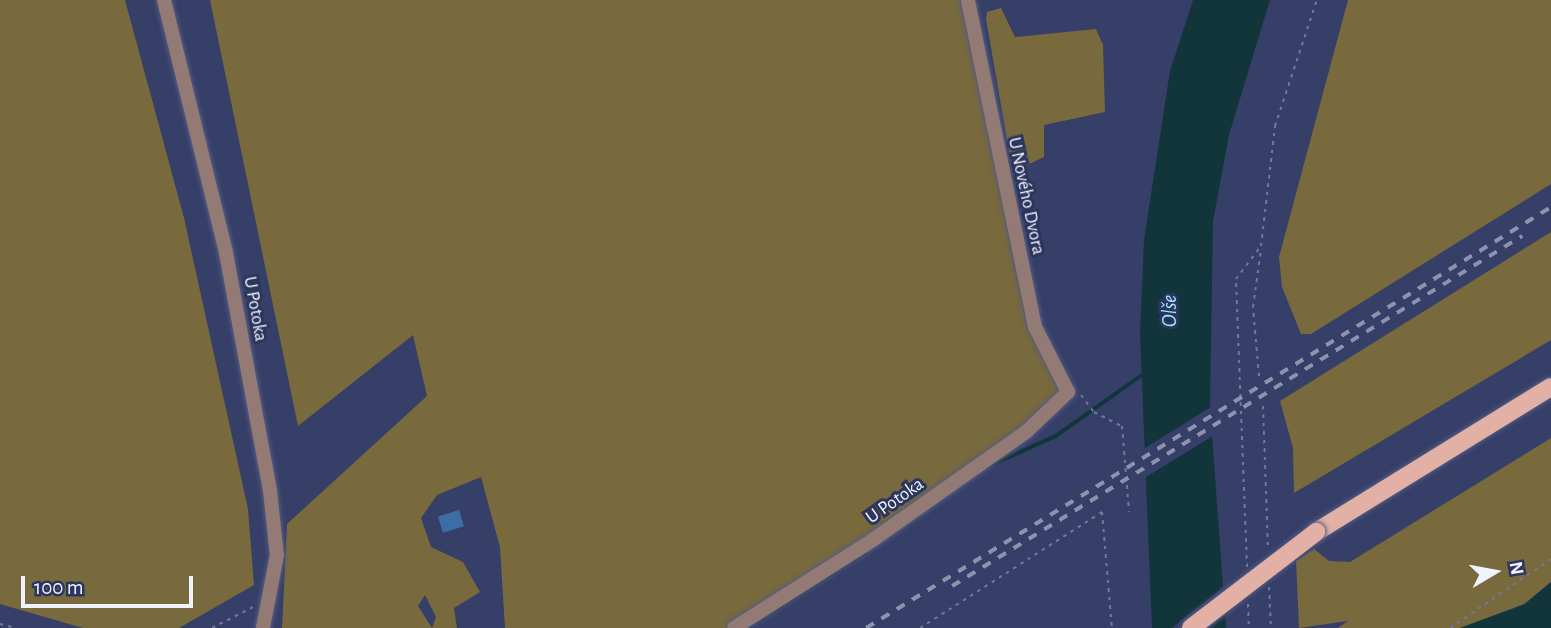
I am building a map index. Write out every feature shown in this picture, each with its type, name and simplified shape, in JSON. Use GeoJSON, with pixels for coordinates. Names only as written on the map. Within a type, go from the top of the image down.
{"type":"FeatureCollection","features":[{"type":"Feature","properties":{"kind":"main road"},"geometry":{"type":"LineString","coordinates":[[1191,628],[1317,532],[1551,387]]}},
{"type":"Feature","properties":{"kind":"street","name":"U Potoka"},"geometry":{"type":"LineString","coordinates":[[164,0],[226,253],[270,491],[277,555],[263,628]]}},
{"type":"Feature","properties":{"kind":"street","name":"U Nového Dvora"},"geometry":{"type":"LineString","coordinates":[[968,0],[1035,327],[1068,392]]}},
{"type":"Feature","properties":{"kind":"street","name":"U Potoka"},"geometry":{"type":"LineString","coordinates":[[734,628],[995,454],[1068,392]]}},
{"type":"Feature","properties":{"kind":"path"},"geometry":{"type":"LineString","coordinates":[[1259,376],[1253,307],[1275,126],[1317,0]]}},
{"type":"Feature","properties":{"kind":"path"},"geometry":{"type":"LineString","coordinates":[[1247,568],[1236,279],[1261,246]]}},
{"type":"Feature","properties":{"kind":"path"},"geometry":{"type":"LineString","coordinates":[[1068,392],[1084,396],[1094,412],[1122,426],[1129,512]]}},
{"type":"Feature","properties":{"kind":"path"},"geometry":{"type":"LineString","coordinates":[[1263,407],[1268,556]]}},
{"type":"Feature","properties":{"kind":"path"},"geometry":{"type":"LineString","coordinates":[[920,628],[1102,512],[1112,628]]}},
{"type":"Feature","properties":{"kind":"path"},"geometry":{"type":"LineString","coordinates":[[1450,628],[1551,559]]}},
{"type":"Feature","properties":{"kind":"path"},"geometry":{"type":"LineString","coordinates":[[1269,583],[1271,628]]}},
{"type":"Feature","properties":{"kind":"path"},"geometry":{"type":"LineString","coordinates":[[212,628],[257,605],[267,606]]}},
{"type":"Feature","properties":{"kind":"path"},"geometry":{"type":"LineString","coordinates":[[0,624],[16,628]]}},
{"type":"Feature","properties":{"kind":"shaded area"},"geometry":{"type":"Polygon","coordinates":[[[0,0],[125,0],[184,218],[248,509],[254,585],[179,628],[83,628],[0,604],[0,0]]]}},
{"type":"Feature","properties":{"kind":"shaded area"},"geometry":{"type":"Polygon","coordinates":[[[210,0],[968,0],[1035,327],[1068,392],[1027,431],[734,628],[505,628],[500,547],[481,477],[437,495],[421,518],[431,547],[463,562],[480,592],[454,608],[457,628],[432,628],[282,628],[287,524],[427,396],[413,335],[298,426],[210,0]],[[425,595],[418,606],[432,628],[436,617],[425,595]]]}},
{"type":"Feature","properties":{"kind":"shaded area"},"geometry":{"type":"Polygon","coordinates":[[[1348,0],[1551,0],[1551,184],[1311,334],[1301,334],[1282,287],[1279,257],[1348,0]]]}},
{"type":"Feature","properties":{"kind":"shaded area"},"geometry":{"type":"Polygon","coordinates":[[[1001,8],[1015,37],[1096,29],[1103,45],[1105,112],[1044,125],[1044,157],[1021,168],[1011,163],[986,19],[987,12],[1001,8]]]}},
{"type":"Feature","properties":{"kind":"shaded area"},"geometry":{"type":"Polygon","coordinates":[[[1551,232],[1551,340],[1294,493],[1293,448],[1280,401],[1551,232]]]}},
{"type":"Feature","properties":{"kind":"shaded area"},"geometry":{"type":"Polygon","coordinates":[[[1551,438],[1551,582],[1527,603],[1460,628],[1338,628],[1348,621],[1299,628],[1296,561],[1314,549],[1329,561],[1350,562],[1551,438]]]}},
{"type":"Feature","properties":{"kind":"water","name":"Olše"},"geometry":{"type":"Polygon","coordinates":[[[1193,0],[1270,0],[1229,135],[1213,221],[1210,406],[1226,628],[1152,628],[1140,335],[1144,240],[1170,71],[1193,0]]]}},
{"type":"Feature","properties":{"kind":"water"},"geometry":{"type":"Polygon","coordinates":[[[1551,582],[1551,628],[1460,628],[1523,605],[1551,582]]]}},
{"type":"Feature","properties":{"kind":"pier"},"geometry":{"type":"Polygon","coordinates":[[[1214,405],[1216,434],[1143,479],[1142,450],[1214,405]]]}},
{"type":"Feature","properties":{"kind":"pier"},"geometry":{"type":"Polygon","coordinates":[[[1228,583],[1229,612],[1209,628],[1172,628],[1228,583]]]}},
{"type":"Feature","properties":{"kind":"building"},"geometry":{"type":"Polygon","coordinates":[[[459,510],[464,526],[443,533],[438,516],[459,510]]]}},
{"type":"Feature","properties":{"kind":"waterway"},"geometry":{"type":"LineString","coordinates":[[987,467],[1056,436],[1145,373]]}},
{"type":"Feature","properties":{"kind":"waterway"},"geometry":{"type":"LineString","coordinates":[[747,628],[863,554]]}},
{"type":"Feature","properties":{"kind":"railway"},"geometry":{"type":"LineString","coordinates":[[866,628],[1551,207]]}},
{"type":"Feature","properties":{"kind":"railway"},"geometry":{"type":"LineString","coordinates":[[952,586],[1522,236]]}}]}
